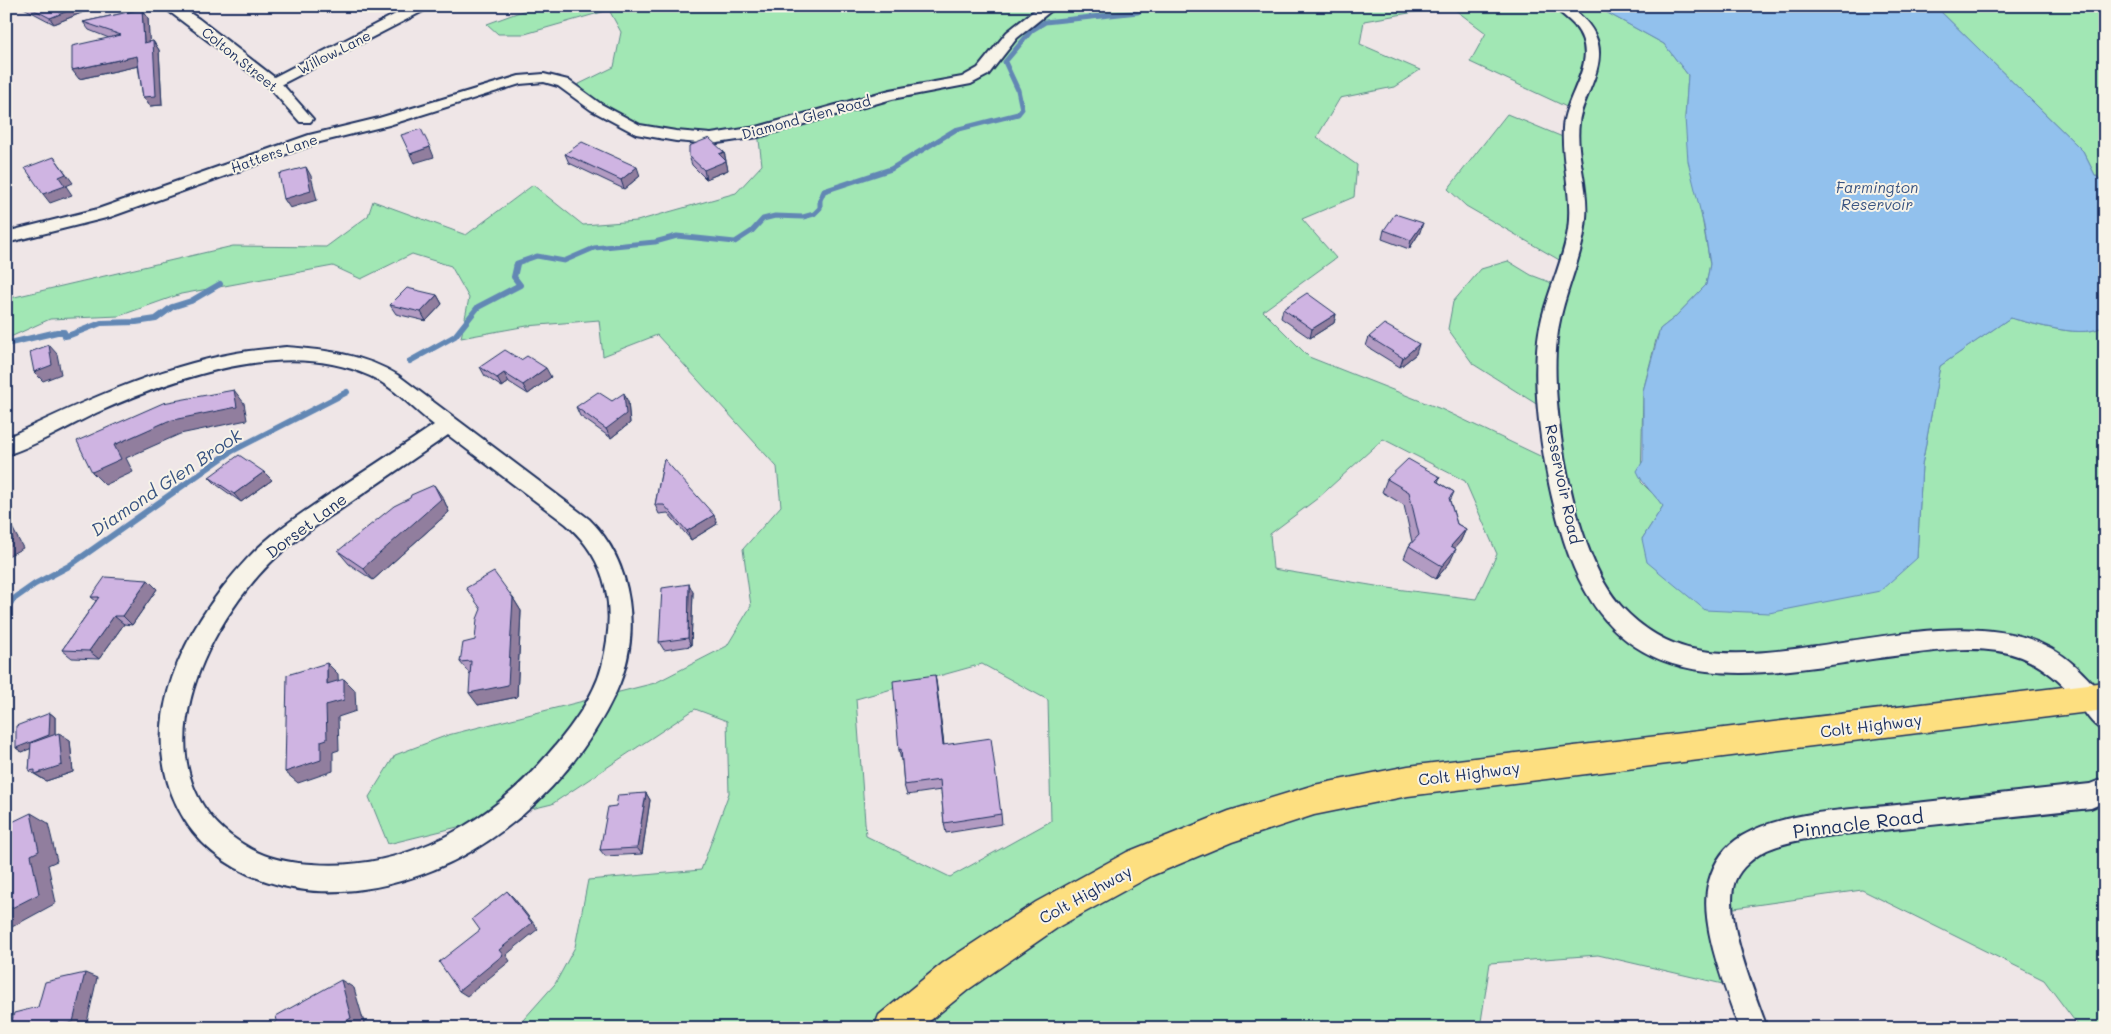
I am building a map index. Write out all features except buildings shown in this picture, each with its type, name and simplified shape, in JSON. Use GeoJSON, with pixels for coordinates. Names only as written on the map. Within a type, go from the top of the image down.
{"type":"FeatureCollection","features":[{"type":"Feature","properties":{"kind":"highway","name":"Colt Highway"},"geometry":{"type":"LineString","coordinates":[[892,1028],[956,976],[1048,914],[1139,864],[1229,827],[1314,800],[1408,781],[2099,705]]}},
{"type":"Feature","properties":{"kind":"street","name":"Colton Street"},"geometry":{"type":"LineString","coordinates":[[169,6],[194,22],[273,84],[305,119],[328,128],[347,130]]}},
{"type":"Feature","properties":{"kind":"street","name":"Willow Lane"},"geometry":{"type":"LineString","coordinates":[[273,84],[422,6]]}},
{"type":"Feature","properties":{"kind":"street","name":"Diamond Glen Road"},"geometry":{"type":"LineString","coordinates":[[544,78],[563,83],[596,107],[636,128],[676,136],[711,139],[734,137],[890,95],[966,81],[977,76],[994,62],[1011,36],[1033,17],[1050,6]]}},
{"type":"Feature","properties":{"kind":"street","name":"Reservoir Road"},"geometry":{"type":"LineString","coordinates":[[1560,6],[1576,18],[1587,30],[1593,56],[1574,109],[1571,124],[1578,213],[1568,265],[1553,310],[1547,340],[1545,375],[1557,465],[1570,524],[1581,558],[1596,592],[1632,632],[1655,646],[1680,656],[1708,662],[1737,664],[1952,639],[1975,637],[2001,640],[2046,658],[2071,676],[2099,705]]}},
{"type":"Feature","properties":{"kind":"street","name":"Hatters Lane"},"geometry":{"type":"LineString","coordinates":[[6,238],[104,213],[282,149],[347,130],[383,122],[519,80],[544,78]]}},
{"type":"Feature","properties":{"kind":"street"},"geometry":{"type":"LineString","coordinates":[[282,149],[293,140],[305,119]]}},
{"type":"Feature","properties":{"kind":"street","name":"Dorset Lane"},"geometry":{"type":"LineString","coordinates":[[6,447],[99,403],[154,381],[208,365],[287,354],[337,358],[378,372],[566,513],[601,547],[611,570],[617,595],[620,621],[610,678],[577,738],[524,798],[491,824],[453,847],[412,864],[369,876],[326,879],[289,875],[255,865],[227,850],[205,828],[188,805],[177,778],[173,750],[173,720],[181,686],[194,654],[211,624],[254,565],[280,541],[448,425]]}},
{"type":"Feature","properties":{"kind":"street","name":"Pinnacle Road"},"geometry":{"type":"LineString","coordinates":[[1753,1028],[1726,942],[1720,910],[1721,883],[1733,859],[1752,844],[1781,833],[1821,825],[2090,796],[2105,790]]}},
{"type":"Feature","properties":{"kind":"green space"},"geometry":{"type":"Polygon","coordinates":[[[536,6],[780,6],[788,13],[819,6],[1308,6],[1319,9],[1332,6],[1449,6],[1364,21],[1360,44],[1420,70],[1394,87],[1340,98],[1317,137],[1357,165],[1354,197],[1302,219],[1336,258],[1263,311],[1309,357],[1441,409],[1557,464],[1549,412],[1473,364],[1448,329],[1453,302],[1481,269],[1508,261],[1531,275],[1560,286],[1568,265],[1466,206],[1448,189],[1507,114],[1570,140],[1573,110],[1470,62],[1486,33],[1450,6],[1595,6],[1664,44],[1688,75],[1685,118],[1710,264],[1706,285],[1674,318],[1660,329],[1643,391],[1641,482],[1663,506],[1642,539],[1917,558],[1922,465],[1940,366],[2010,318],[2045,327],[2072,331],[2096,329],[2105,325],[2105,1028],[2080,1028],[2044,980],[1862,890],[1720,910],[1740,988],[1598,955],[1490,963],[1480,1028],[516,1028],[555,984],[575,947],[588,880],[701,870],[729,793],[727,721],[695,709],[552,804],[388,844],[369,797],[395,755],[448,735],[655,683],[727,646],[751,606],[743,549],[781,506],[777,467],[657,335],[603,356],[599,320],[527,326],[461,338],[469,298],[451,266],[412,254],[361,279],[333,266],[181,294],[119,316],[50,319],[6,339],[6,299],[233,246],[326,247],[368,216],[373,201],[466,235],[533,185],[583,225],[637,221],[736,193],[762,165],[758,132],[734,137],[636,129],[571,88],[614,67],[621,32],[609,10],[525,34],[498,34],[487,24],[536,6]],[[1383,439],[1318,498],[1270,534],[1273,569],[1388,588],[1476,599],[1497,554],[1465,481],[1383,439]],[[982,664],[856,699],[866,836],[950,877],[1051,821],[1048,700],[982,664]]]}},
{"type":"Feature","properties":{"kind":"green space"},"geometry":{"type":"Polygon","coordinates":[[[1935,6],[2105,6],[2105,183],[2095,175],[2083,151],[1935,6]]]}},
{"type":"Feature","properties":{"kind":"water","name":"Farmington Reservoir"},"geometry":{"type":"Polygon","coordinates":[[[1595,6],[1935,6],[2083,151],[2095,175],[2105,183],[2105,325],[2085,331],[2072,331],[2045,327],[2010,318],[1940,366],[1922,465],[1917,558],[1880,591],[1769,613],[1705,610],[1647,562],[1642,539],[1663,506],[1645,485],[1637,471],[1643,461],[1643,391],[1660,329],[1674,318],[1706,285],[1710,264],[1704,226],[1688,161],[1685,118],[1688,75],[1664,44],[1595,6]]]}},
{"type":"Feature","properties":{"kind":"waterway","name":"Diamond Glen Brook"},"geometry":{"type":"LineString","coordinates":[[516,265],[537,256],[564,261],[594,248],[655,242],[677,236],[735,242],[752,231],[763,219],[775,216],[803,217],[814,214],[820,208],[820,200],[824,191],[891,169],[955,130],[1018,114],[1022,109],[1018,90],[1005,62],[1032,30],[1045,22],[1138,12],[1147,6]]}},
{"type":"Feature","properties":{"kind":"waterway","name":"Diamond Glen Brook"},"geometry":{"type":"LineString","coordinates":[[410,361],[455,336],[478,307],[520,285],[514,277],[517,264]]}},
{"type":"Feature","properties":{"kind":"waterway"},"geometry":{"type":"LineString","coordinates":[[6,344],[57,332],[64,332],[65,336],[70,335],[101,323],[136,322],[156,319],[172,307],[191,301],[220,284]]}},
{"type":"Feature","properties":{"kind":"waterway","name":"Diamond Glen Brook"},"geometry":{"type":"LineString","coordinates":[[8,603],[35,584],[69,566],[232,451],[347,392]]}},
{"type":"Feature","properties":{"kind":"waterway","name":"Diamond Glen Brook"},"geometry":{"type":"LineString","coordinates":[[6,605],[10,602]]}}]}
